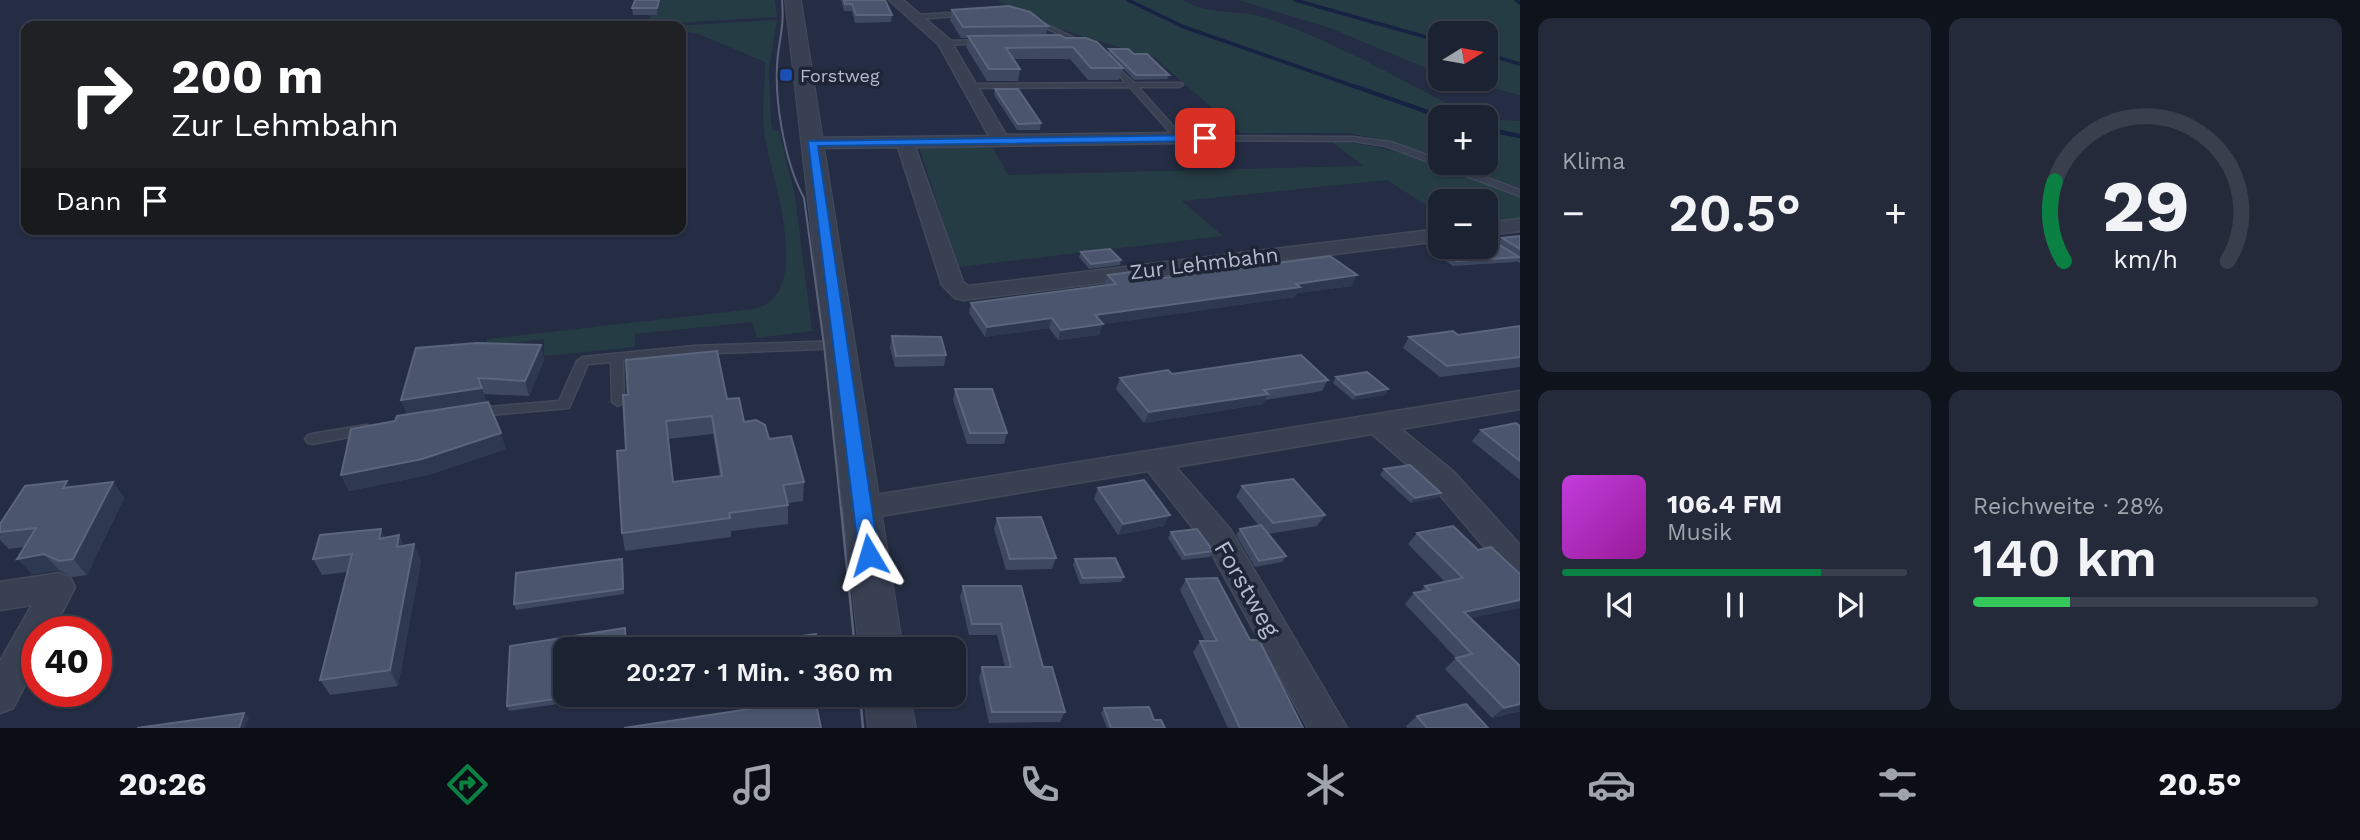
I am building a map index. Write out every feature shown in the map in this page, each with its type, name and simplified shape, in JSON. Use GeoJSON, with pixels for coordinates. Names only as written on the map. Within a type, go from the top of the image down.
{"type":"FeatureCollection","features":[{"type":"Feature","properties":{"kind":"street"},"geometry":{"type":"LineString","coordinates":[[793,0],[842,345],[879,637]]}},
{"type":"Feature","properties":{"kind":"street"},"geometry":{"type":"LineString","coordinates":[[895,0],[918,17],[945,43],[1000,141]]}},
{"type":"Feature","properties":{"kind":"street"},"geometry":{"type":"LineString","coordinates":[[812,143],[1180,138]]}},
{"type":"Feature","properties":{"kind":"street","name":"Zur Lehmbahn"},"geometry":{"type":"LineString","coordinates":[[905,142],[953,285],[963,293],[1428,235]]}},
{"type":"Feature","properties":{"kind":"street"},"geometry":{"type":"LineString","coordinates":[[1498,228],[1520,225]]}},
{"type":"Feature","properties":{"kind":"street"},"geometry":{"type":"LineString","coordinates":[[863,508],[1520,400]]}},
{"type":"Feature","properties":{"kind":"street"},"geometry":{"type":"LineString","coordinates":[[1377,423],[1444,480],[1520,567]]}},
{"type":"Feature","properties":{"kind":"street","name":"Forstweg"},"geometry":{"type":"LineString","coordinates":[[1154,459],[1219,538],[1328,728]]}},
{"type":"Feature","properties":{"kind":"street"},"geometry":{"type":"LineString","coordinates":[[0,596],[59,587],[0,696]]}},
{"type":"Feature","properties":{"kind":"street"},"geometry":{"type":"LineString","coordinates":[[889,707],[892,728]]}},
{"type":"Feature","properties":{"kind":"lane"},"geometry":{"type":"LineString","coordinates":[[918,17],[971,14]]}},
{"type":"Feature","properties":{"kind":"lane"},"geometry":{"type":"LineString","coordinates":[[1021,15],[1088,46]]}},
{"type":"Feature","properties":{"kind":"lane"},"geometry":{"type":"LineString","coordinates":[[1052,42],[1078,41]]}},
{"type":"Feature","properties":{"kind":"lane"},"geometry":{"type":"LineString","coordinates":[[945,43],[998,42]]}},
{"type":"Feature","properties":{"kind":"lane"},"geometry":{"type":"LineString","coordinates":[[1107,59],[1180,138],[1353,139],[1388,144],[1520,193]]}},
{"type":"Feature","properties":{"kind":"lane"},"geometry":{"type":"LineString","coordinates":[[970,86],[1179,85]]}},
{"type":"Feature","properties":{"kind":"lane"},"geometry":{"type":"LineString","coordinates":[[467,413],[564,405],[583,361],[694,350],[842,345]]}},
{"type":"Feature","properties":{"kind":"lane"},"geometry":{"type":"LineString","coordinates":[[617,357],[618,402]]}},
{"type":"Feature","properties":{"kind":"lane"},"geometry":{"type":"LineString","coordinates":[[312,439],[376,428]]}},
{"type":"Feature","properties":{"kind":"shaded area"},"geometry":{"type":"Polygon","coordinates":[[[661,0],[775,0],[777,17],[686,22],[653,21],[649,15],[657,15],[661,0]]]}},
{"type":"Feature","properties":{"kind":"shaded area"},"geometry":{"type":"Polygon","coordinates":[[[997,0],[1183,0],[1203,9],[1259,16],[1296,29],[1348,52],[1450,105],[1428,105],[1428,157],[1380,139],[1347,133],[1241,133],[1155,58],[1036,22],[997,0]]]}},
{"type":"Feature","properties":{"kind":"shaded area"},"geometry":{"type":"Polygon","coordinates":[[[1238,0],[1520,0],[1520,95],[1498,89],[1498,21],[1428,21],[1428,69],[1330,28],[1238,0]]]}},
{"type":"Feature","properties":{"kind":"shaded area"},"geometry":{"type":"Polygon","coordinates":[[[777,20],[769,70],[771,124],[773,131],[779,131],[795,196],[812,331],[757,338],[752,322],[635,334],[635,347],[544,356],[544,339],[487,346],[487,339],[754,309],[772,300],[782,282],[786,260],[781,206],[764,129],[765,62],[696,33],[686,32],[686,25],[777,20]]]}},
{"type":"Feature","properties":{"kind":"shaded area"},"geometry":{"type":"Polygon","coordinates":[[[1498,120],[1520,121],[1520,189],[1480,175],[1498,175],[1498,120]]]}},
{"type":"Feature","properties":{"kind":"shaded area"},"geometry":{"type":"Polygon","coordinates":[[[1332,142],[1404,154],[1428,162],[1428,175],[1464,175],[1520,197],[1520,221],[1498,224],[1498,189],[1428,189],[1428,206],[1387,180],[1182,201],[1223,236],[958,267],[919,147],[992,146],[1008,175],[1363,166],[1332,142]]]}},
{"type":"Feature","properties":{"kind":"building"},"geometry":{"type":"Polygon","coordinates":[[[635,0],[659,0],[657,8],[632,8],[635,0]]]}},
{"type":"Feature","properties":{"kind":"building"},"geometry":{"type":"Polygon","coordinates":[[[844,0],[885,0],[892,15],[856,15],[852,4],[845,4],[844,0]]]}},
{"type":"Feature","properties":{"kind":"building"},"geometry":{"type":"Polygon","coordinates":[[[1009,6],[1030,12],[1048,26],[963,27],[952,10],[1009,6]]]}},
{"type":"Feature","properties":{"kind":"building"},"geometry":{"type":"Polygon","coordinates":[[[1060,35],[1097,42],[1123,68],[1091,68],[1073,47],[1006,48],[1020,69],[989,69],[968,36],[1060,35]]]}},
{"type":"Feature","properties":{"kind":"building"},"geometry":{"type":"Polygon","coordinates":[[[1109,49],[1128,49],[1134,54],[1147,54],[1169,75],[1136,75],[1109,49]]]}},
{"type":"Feature","properties":{"kind":"building"},"geometry":{"type":"Polygon","coordinates":[[[995,89],[1018,89],[1041,123],[1018,124],[995,89]]]}},
{"type":"Feature","properties":{"kind":"building"},"geometry":{"type":"Polygon","coordinates":[[[1520,236],[1520,249],[1502,238],[1520,236]]]}},
{"type":"Feature","properties":{"kind":"building"},"geometry":{"type":"Polygon","coordinates":[[[1498,244],[1519,257],[1498,258],[1498,244]]]}},
{"type":"Feature","properties":{"kind":"building"},"geometry":{"type":"Polygon","coordinates":[[[1110,249],[1121,260],[1091,264],[1081,252],[1110,249]]]}},
{"type":"Feature","properties":{"kind":"building"},"geometry":{"type":"Polygon","coordinates":[[[1330,256],[1357,275],[1296,284],[1300,287],[1095,315],[1103,324],[1061,330],[1052,318],[987,327],[971,303],[1116,284],[1108,275],[1139,271],[1148,280],[1330,256]]]}},
{"type":"Feature","properties":{"kind":"building"},"geometry":{"type":"Polygon","coordinates":[[[1453,259],[1488,259],[1456,261],[1453,259]]]}},
{"type":"Feature","properties":{"kind":"building"},"geometry":{"type":"Polygon","coordinates":[[[1520,326],[1520,357],[1447,366],[1409,337],[1453,331],[1458,335],[1520,326]]]}},
{"type":"Feature","properties":{"kind":"building"},"geometry":{"type":"Polygon","coordinates":[[[892,336],[941,337],[946,355],[896,356],[892,336]]]}},
{"type":"Feature","properties":{"kind":"building"},"geometry":{"type":"Polygon","coordinates":[[[477,343],[541,345],[525,381],[478,378],[482,388],[401,400],[416,348],[477,343]]]}},
{"type":"Feature","properties":{"kind":"building"},"geometry":{"type":"Polygon","coordinates":[[[717,351],[727,399],[739,398],[744,422],[756,420],[765,425],[769,439],[791,436],[804,482],[783,485],[788,505],[729,513],[730,518],[622,533],[617,451],[626,450],[623,395],[628,395],[626,360],[717,351]],[[712,416],[666,421],[673,482],[722,476],[712,416]]]}},
{"type":"Feature","properties":{"kind":"building"},"geometry":{"type":"Polygon","coordinates":[[[1301,355],[1328,380],[1264,390],[1268,394],[1149,412],[1120,378],[1168,370],[1172,374],[1301,355]]]}},
{"type":"Feature","properties":{"kind":"building"},"geometry":{"type":"Polygon","coordinates":[[[1367,372],[1388,389],[1356,395],[1336,377],[1367,372]]]}},
{"type":"Feature","properties":{"kind":"building"},"geometry":{"type":"Polygon","coordinates":[[[955,389],[992,389],[1007,433],[970,433],[955,389]]]}},
{"type":"Feature","properties":{"kind":"building"},"geometry":{"type":"Polygon","coordinates":[[[488,402],[501,433],[422,459],[341,475],[351,429],[395,421],[397,416],[488,402]]]}},
{"type":"Feature","properties":{"kind":"building"},"geometry":{"type":"Polygon","coordinates":[[[1516,423],[1520,426],[1520,461],[1481,430],[1516,423]]]}},
{"type":"Feature","properties":{"kind":"building"},"geometry":{"type":"Polygon","coordinates":[[[1410,465],[1441,493],[1415,498],[1384,469],[1410,465]]]}},
{"type":"Feature","properties":{"kind":"building"},"geometry":{"type":"Polygon","coordinates":[[[1293,479],[1325,515],[1273,523],[1242,486],[1293,479]]]}},
{"type":"Feature","properties":{"kind":"building"},"geometry":{"type":"Polygon","coordinates":[[[1144,480],[1170,515],[1123,524],[1098,488],[1144,480]]]}},
{"type":"Feature","properties":{"kind":"building"},"geometry":{"type":"Polygon","coordinates":[[[67,481],[63,488],[113,482],[73,559],[59,561],[44,554],[17,559],[36,528],[0,532],[0,524],[25,486],[67,481]]]}},
{"type":"Feature","properties":{"kind":"building"},"geometry":{"type":"Polygon","coordinates":[[[1041,517],[1056,558],[1010,559],[997,518],[1041,517]]]}},
{"type":"Feature","properties":{"kind":"building"},"geometry":{"type":"Polygon","coordinates":[[[1261,525],[1286,556],[1259,561],[1240,529],[1261,525]]]}},
{"type":"Feature","properties":{"kind":"building"},"geometry":{"type":"Polygon","coordinates":[[[1453,526],[1478,550],[1491,547],[1520,574],[1520,600],[1464,612],[1520,666],[1520,704],[1504,708],[1456,658],[1472,654],[1414,593],[1430,590],[1425,586],[1463,578],[1417,533],[1453,526]]]}},
{"type":"Feature","properties":{"kind":"building"},"geometry":{"type":"Polygon","coordinates":[[[381,529],[379,539],[399,535],[397,547],[414,544],[390,670],[320,680],[352,554],[313,559],[320,535],[381,529]]]}},
{"type":"Feature","properties":{"kind":"building"},"geometry":{"type":"Polygon","coordinates":[[[1197,529],[1213,551],[1185,555],[1171,532],[1197,529]]]}},
{"type":"Feature","properties":{"kind":"building"},"geometry":{"type":"Polygon","coordinates":[[[1115,558],[1124,577],[1083,578],[1075,559],[1115,558]]]}},
{"type":"Feature","properties":{"kind":"building"},"geometry":{"type":"Polygon","coordinates":[[[622,559],[623,589],[514,604],[516,573],[622,559]]]}},
{"type":"Feature","properties":{"kind":"building"},"geometry":{"type":"Polygon","coordinates":[[[1217,578],[1250,640],[1259,640],[1303,728],[1240,728],[1200,641],[1217,641],[1186,579],[1217,578]]]}},
{"type":"Feature","properties":{"kind":"building"},"geometry":{"type":"Polygon","coordinates":[[[963,586],[1021,586],[1043,667],[1052,667],[1065,712],[992,712],[982,667],[1011,667],[1001,624],[972,624],[963,586]]]}},
{"type":"Feature","properties":{"kind":"building"},"geometry":{"type":"Polygon","coordinates":[[[625,628],[625,637],[568,637],[625,628]]]}},
{"type":"Feature","properties":{"kind":"building"},"geometry":{"type":"Polygon","coordinates":[[[816,634],[817,637],[794,637],[816,634]]]}},
{"type":"Feature","properties":{"kind":"building"},"geometry":{"type":"Polygon","coordinates":[[[553,639],[553,699],[507,706],[510,646],[553,639]]]}},
{"type":"Feature","properties":{"kind":"building"},"geometry":{"type":"Polygon","coordinates":[[[1466,704],[1488,728],[1427,728],[1417,716],[1466,704]]]}},
{"type":"Feature","properties":{"kind":"building"},"geometry":{"type":"Polygon","coordinates":[[[762,707],[817,707],[821,728],[624,728],[762,707]]]}},
{"type":"Feature","properties":{"kind":"building"},"geometry":{"type":"Polygon","coordinates":[[[1149,707],[1154,720],[1161,720],[1165,728],[1111,728],[1104,708],[1149,707]]]}},
{"type":"Feature","properties":{"kind":"building"},"geometry":{"type":"Polygon","coordinates":[[[244,713],[239,728],[137,728],[244,713]]]}},
{"type":"Feature","properties":{"kind":"waterway"},"geometry":{"type":"LineString","coordinates":[[1128,0],[1184,27],[1359,88]]}},
{"type":"Feature","properties":{"kind":"waterway"},"geometry":{"type":"LineString","coordinates":[[1295,0],[1428,38]]}},
{"type":"Feature","properties":{"kind":"waterway"},"geometry":{"type":"LineString","coordinates":[[1516,0],[1520,3]]}},
{"type":"Feature","properties":{"kind":"waterway"},"geometry":{"type":"LineString","coordinates":[[1498,58],[1520,64]]}},
{"type":"Feature","properties":{"kind":"waterway"},"geometry":{"type":"LineString","coordinates":[[1354,86],[1428,112]]}},
{"type":"Feature","properties":{"kind":"waterway"},"geometry":{"type":"LineString","coordinates":[[1498,131],[1520,136]]}},
{"type":"Feature","properties":{"kind":"tram line"},"geometry":{"type":"LineString","coordinates":[[782,0],[777,71],[779,108],[791,166],[804,198],[824,345],[841,510]]}},
{"type":"Feature","properties":{"kind":"tram line"},"geometry":{"type":"LineString","coordinates":[[841,508],[854,637]]}},
{"type":"Feature","properties":{"kind":"tram line"},"geometry":{"type":"LineString","coordinates":[[861,707],[863,728]]}},
{"type":"Feature","properties":{"kind":"place","name":"Forstweg"},"geometry":{"type":"Point","coordinates":[786,75]}},
{"type":"Feature","properties":{"kind":"route"},"geometry":{"type":"LineString","coordinates":[[869,555],[812,143],[1205,138]]}}]}
